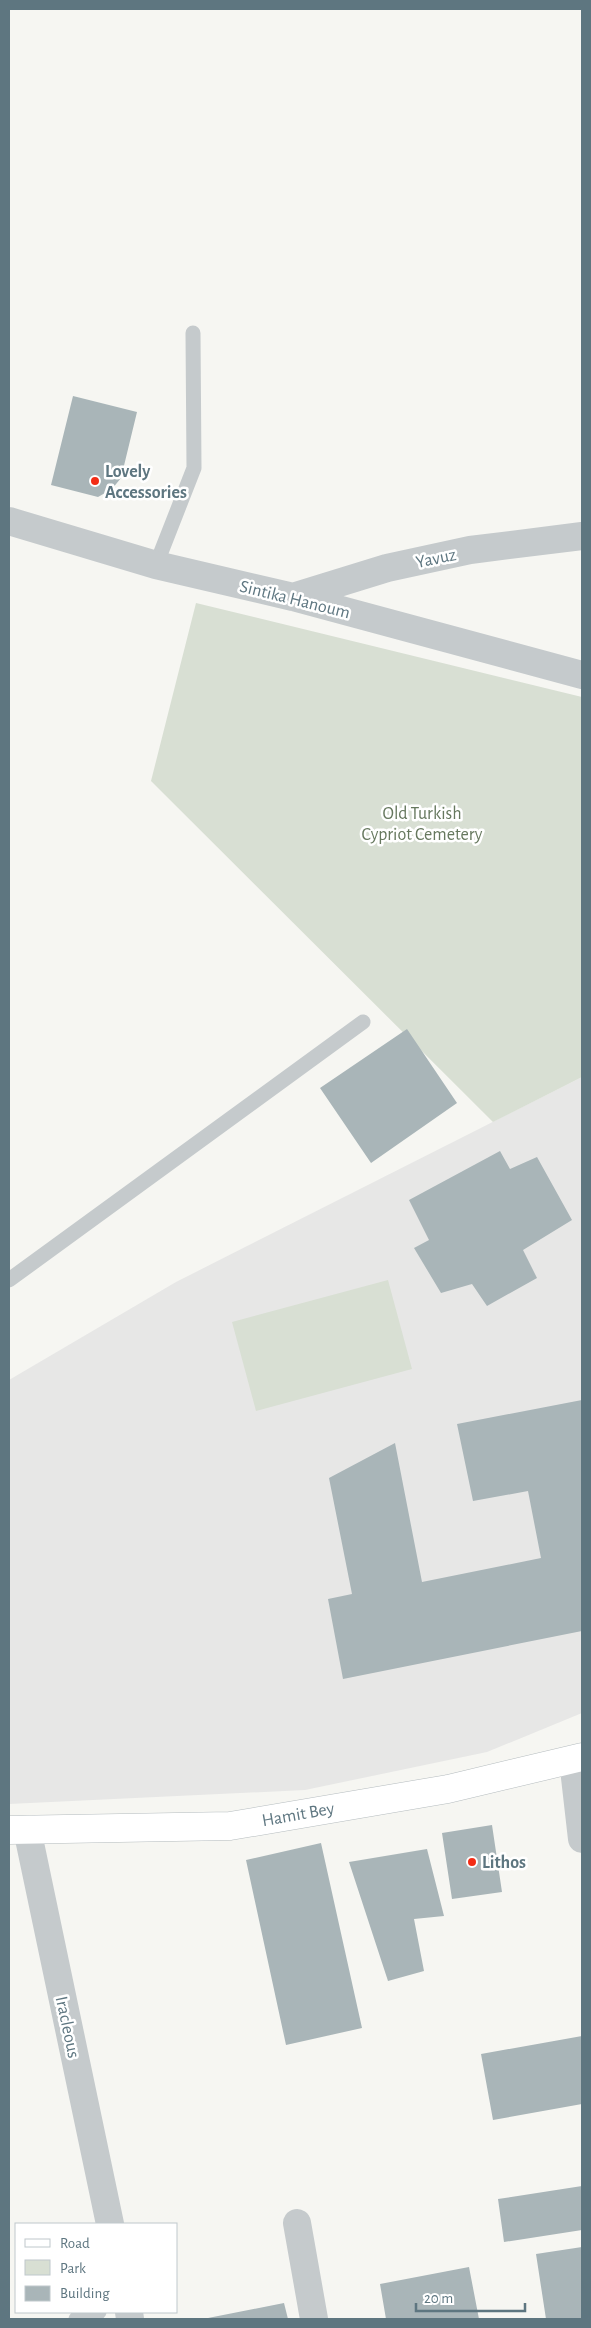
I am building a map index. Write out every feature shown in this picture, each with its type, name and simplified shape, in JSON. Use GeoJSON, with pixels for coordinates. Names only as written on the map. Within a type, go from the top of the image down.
{"type":"FeatureCollection","features":[{"type":"Feature","properties":{"kind":"street","name":"Sintika Hanoum"},"geometry":{"type":"LineString","coordinates":[[9,521],[156,566],[293,597],[582,675]]}},
{"type":"Feature","properties":{"kind":"street","name":"Yavuz"},"geometry":{"type":"LineString","coordinates":[[293,597],[387,568],[470,550],[582,536]]}},
{"type":"Feature","properties":{"kind":"street","name":"Hamit Bey"},"geometry":{"type":"LineString","coordinates":[[18,1830],[230,1826],[448,1789],[578,1758]]}},
{"type":"Feature","properties":{"kind":"street"},"geometry":{"type":"LineString","coordinates":[[578,1758],[582,1839]]}},
{"type":"Feature","properties":{"kind":"street","name":"Iracleous"},"geometry":{"type":"LineString","coordinates":[[18,1830],[110,2223]]}},
{"type":"Feature","properties":{"kind":"street"},"geometry":{"type":"LineString","coordinates":[[297,2224],[314,2319]]}},
{"type":"Feature","properties":{"kind":"lane"},"geometry":{"type":"LineString","coordinates":[[156,566],[194,468],[193,333]]}},
{"type":"Feature","properties":{"kind":"lane"},"geometry":{"type":"LineString","coordinates":[[9,1280],[363,1022]]}},
{"type":"Feature","properties":{"kind":"lane"},"geometry":{"type":"LineString","coordinates":[[76,2319],[96,2313]]}},
{"type":"Feature","properties":{"kind":"shaded area"},"geometry":{"type":"Polygon","coordinates":[[[582,1077],[582,1713],[487,1752],[305,1790],[9,1804],[9,1380],[176,1282],[582,1077]]]}},
{"type":"Feature","properties":{"kind":"green space","name":"Old Turkish Cypriot Cemetery"},"geometry":{"type":"Polygon","coordinates":[[[196,603],[582,697],[582,1077],[493,1122],[151,781],[196,603]]]}},
{"type":"Feature","properties":{"kind":"green space"},"geometry":{"type":"Polygon","coordinates":[[[388,1280],[412,1369],[256,1411],[232,1322],[388,1280]]]}},
{"type":"Feature","properties":{"kind":"building"},"geometry":{"type":"Polygon","coordinates":[[[73,396],[137,412],[121,478],[112,489],[98,497],[51,485],[73,396]]]}},
{"type":"Feature","properties":{"kind":"building"},"geometry":{"type":"Polygon","coordinates":[[[407,1029],[457,1103],[371,1163],[320,1088],[407,1029]]]}},
{"type":"Feature","properties":{"kind":"building"},"geometry":{"type":"Polygon","coordinates":[[[500,1151],[510,1169],[537,1157],[572,1220],[523,1250],[537,1278],[487,1306],[472,1284],[441,1293],[414,1248],[429,1240],[409,1200],[500,1151]]]}},
{"type":"Feature","properties":{"kind":"building"},"geometry":{"type":"Polygon","coordinates":[[[582,1400],[582,1631],[343,1679],[328,1599],[352,1594],[329,1478],[395,1443],[422,1582],[541,1558],[528,1491],[473,1501],[457,1424],[582,1400]]]}},
{"type":"Feature","properties":{"kind":"building"},"geometry":{"type":"Polygon","coordinates":[[[492,1825],[502,1892],[452,1899],[442,1833],[492,1825]]]}},
{"type":"Feature","properties":{"kind":"building"},"geometry":{"type":"Polygon","coordinates":[[[321,1843],[362,2028],[286,2045],[246,1860],[321,1843]]]}},
{"type":"Feature","properties":{"kind":"building"},"geometry":{"type":"Polygon","coordinates":[[[427,1849],[444,1916],[414,1919],[424,1971],[388,1981],[349,1862],[427,1849]]]}},
{"type":"Feature","properties":{"kind":"building"},"geometry":{"type":"Polygon","coordinates":[[[582,2036],[582,2104],[493,2120],[481,2054],[582,2036]]]}},
{"type":"Feature","properties":{"kind":"building"},"geometry":{"type":"Polygon","coordinates":[[[582,2186],[582,2230],[504,2242],[498,2199],[582,2186]]]}},
{"type":"Feature","properties":{"kind":"building"},"geometry":{"type":"Polygon","coordinates":[[[582,2247],[582,2319],[546,2319],[536,2254],[582,2247]]]}},
{"type":"Feature","properties":{"kind":"building"},"geometry":{"type":"Polygon","coordinates":[[[469,2267],[479,2319],[386,2319],[380,2284],[469,2267]]]}},
{"type":"Feature","properties":{"kind":"building"},"geometry":{"type":"Polygon","coordinates":[[[284,2303],[288,2319],[208,2319],[208,2318],[284,2303]]]}},
{"type":"Feature","properties":{"kind":"place","name":"Lovely Accessories"},"geometry":{"type":"Point","coordinates":[95,481]}},
{"type":"Feature","properties":{"kind":"place","name":"Lithos"},"geometry":{"type":"Point","coordinates":[472,1862]}}]}
